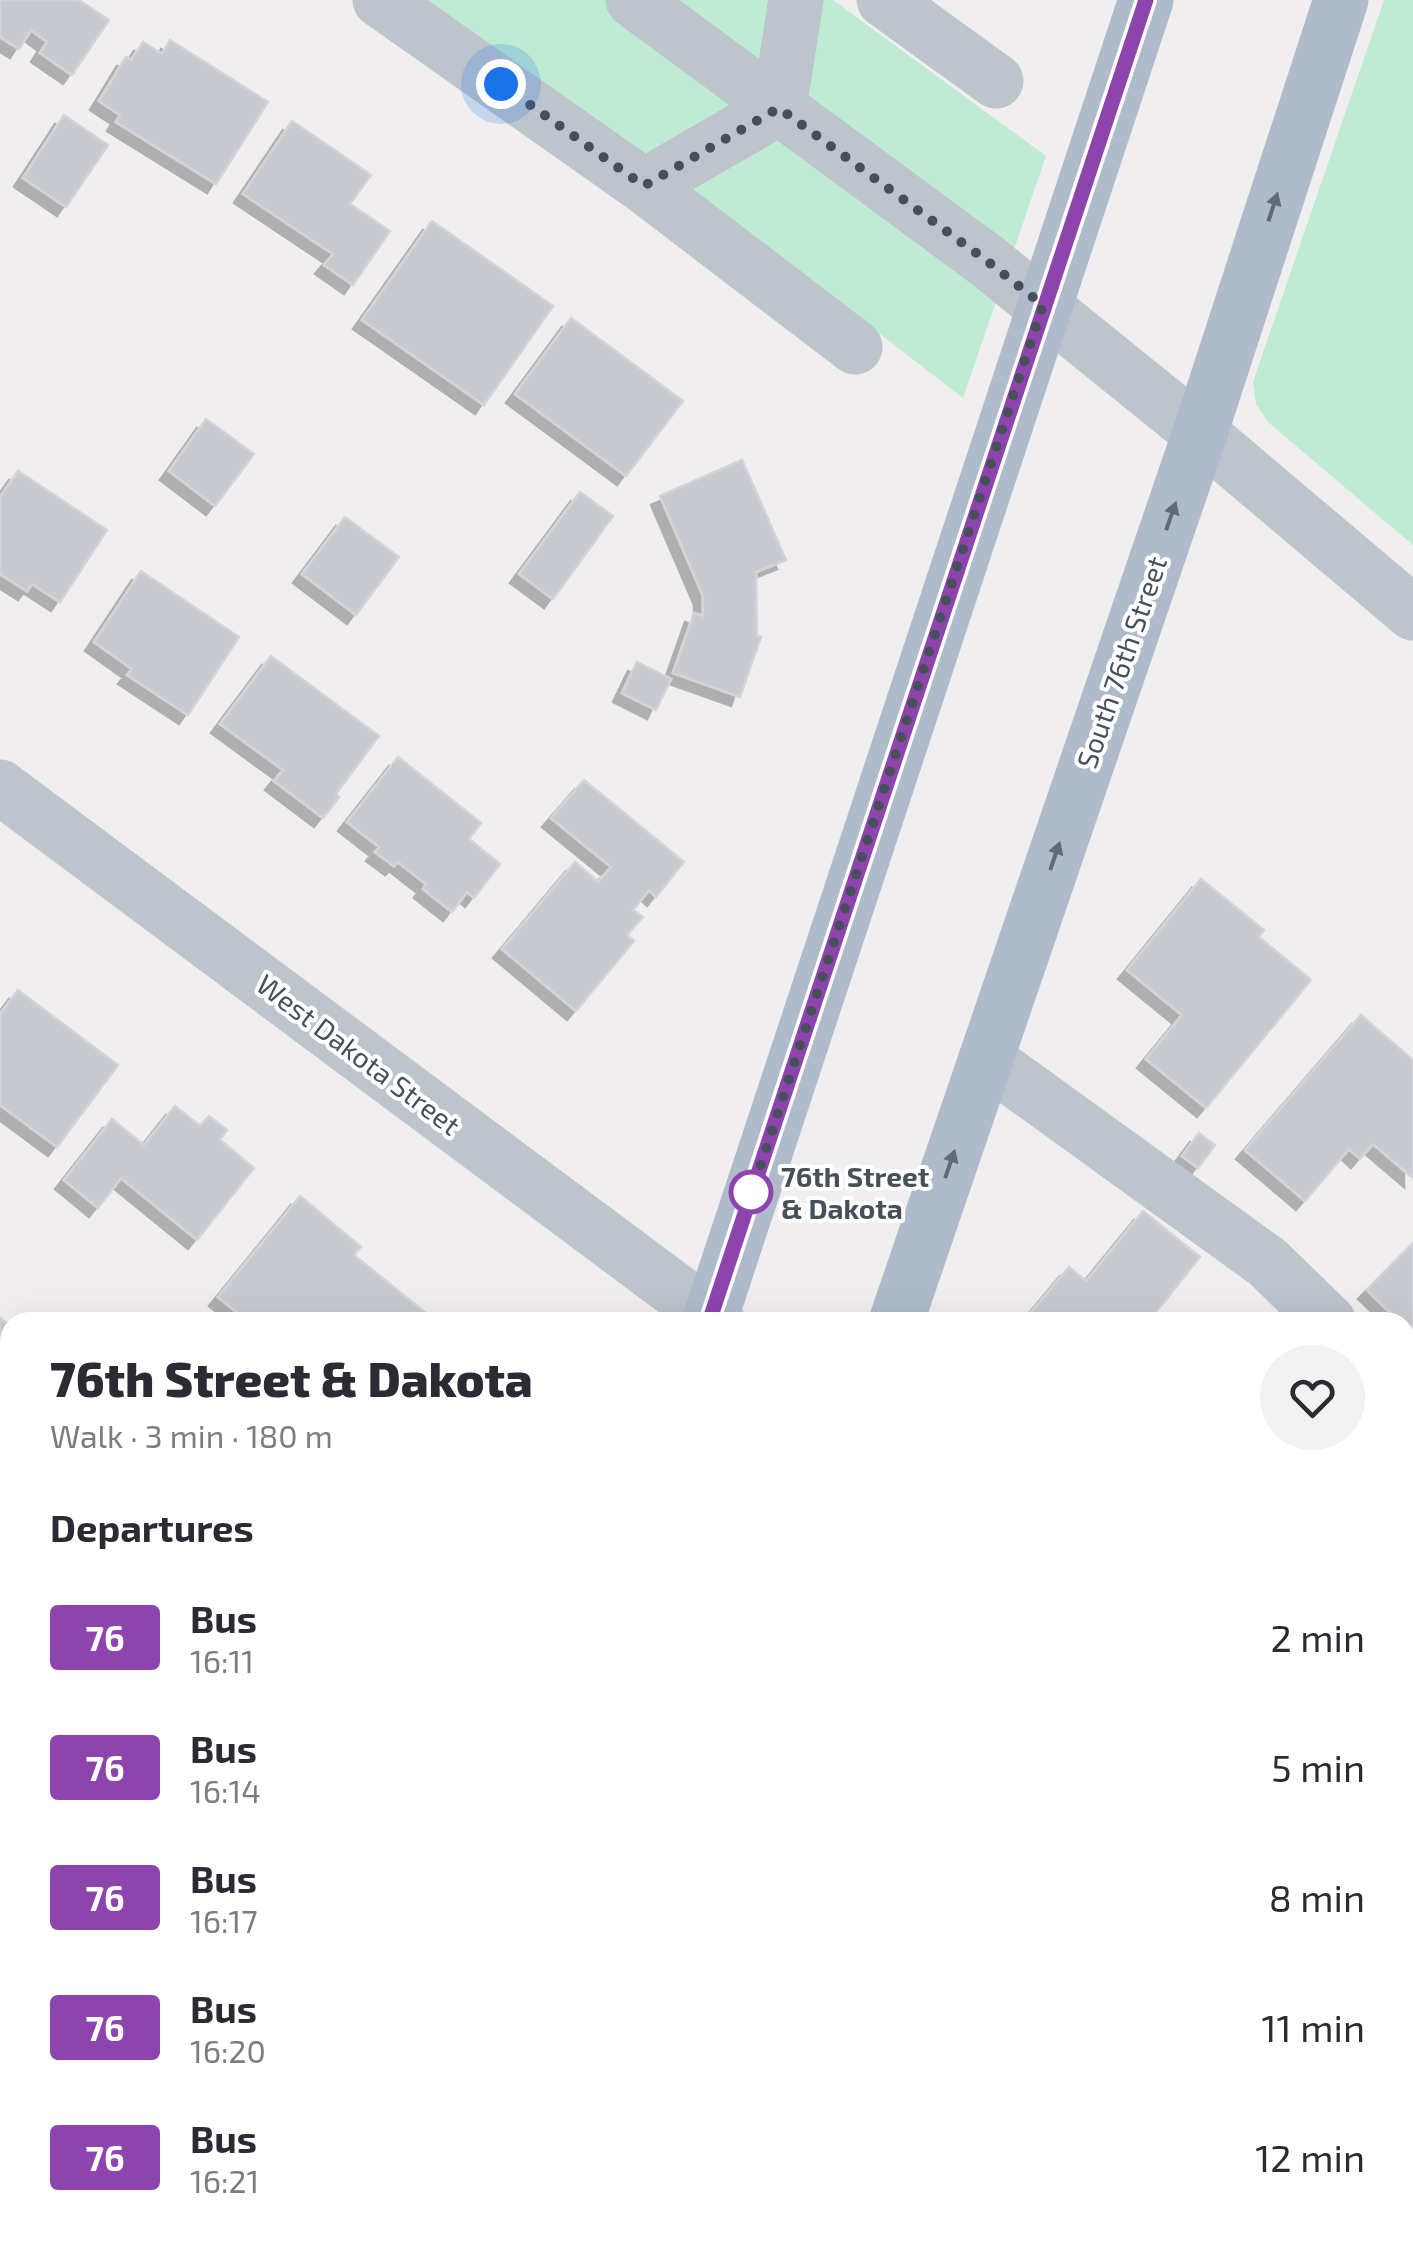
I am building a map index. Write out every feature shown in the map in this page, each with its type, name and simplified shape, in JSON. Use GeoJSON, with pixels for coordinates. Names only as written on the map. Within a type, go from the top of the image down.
{"type":"FeatureCollection","features":[{"type":"Feature","properties":{"kind":"main road"},"geometry":{"type":"LineString","coordinates":[[715,1312],[1146,0]]}},
{"type":"Feature","properties":{"kind":"main road","name":"South 76th Street"},"geometry":{"type":"LineString","coordinates":[[899,1312],[1200,433],[1341,0]]}},
{"type":"Feature","properties":{"kind":"street"},"geometry":{"type":"LineString","coordinates":[[380,0],[644,186],[856,348]]}},
{"type":"Feature","properties":{"kind":"street"},"geometry":{"type":"LineString","coordinates":[[632,0],[987,261],[1200,433],[1413,613]]}},
{"type":"Feature","properties":{"kind":"street"},"geometry":{"type":"LineString","coordinates":[[779,108],[796,0]]}},
{"type":"Feature","properties":{"kind":"street"},"geometry":{"type":"LineString","coordinates":[[884,0],[996,81]]}},
{"type":"Feature","properties":{"kind":"street"},"geometry":{"type":"LineString","coordinates":[[644,186],[779,108]]}},
{"type":"Feature","properties":{"kind":"street","name":"West Dakota Street"},"geometry":{"type":"LineString","coordinates":[[0,787],[701,1312]]}},
{"type":"Feature","properties":{"kind":"street"},"geometry":{"type":"LineString","coordinates":[[986,1059],[1268,1262],[1319,1312]]}},
{"type":"Feature","properties":{"kind":"green space"},"geometry":{"type":"Polygon","coordinates":[[[419,0],[833,0],[1046,156],[963,398],[714,206],[419,0]]]}},
{"type":"Feature","properties":{"kind":"green space"},"geometry":{"type":"Polygon","coordinates":[[[1384,0],[1413,0],[1413,545],[1269,423],[1256,404],[1253,382],[1384,0]]]}},
{"type":"Feature","properties":{"kind":"building"},"geometry":{"type":"Polygon","coordinates":[[[0,0],[79,0],[109,20],[72,75],[40,53],[47,42],[31,30],[19,49],[0,37],[0,0]]]}},
{"type":"Feature","properties":{"kind":"building"},"geometry":{"type":"Polygon","coordinates":[[[170,40],[268,102],[216,184],[116,122],[120,115],[99,101],[126,57],[131,60],[143,42],[162,54],[170,40]]]}},
{"type":"Feature","properties":{"kind":"building"},"geometry":{"type":"Polygon","coordinates":[[[64,115],[108,145],[66,207],[23,178],[64,115]]]}},
{"type":"Feature","properties":{"kind":"building"},"geometry":{"type":"Polygon","coordinates":[[[292,121],[371,175],[350,204],[390,231],[353,285],[324,265],[333,254],[243,194],[292,121]]]}},
{"type":"Feature","properties":{"kind":"building"},"geometry":{"type":"Polygon","coordinates":[[[432,221],[553,306],[484,405],[362,320],[432,221]]]}},
{"type":"Feature","properties":{"kind":"building"},"geometry":{"type":"Polygon","coordinates":[[[571,318],[683,401],[626,476],[515,394],[571,318]]]}},
{"type":"Feature","properties":{"kind":"building"},"geometry":{"type":"Polygon","coordinates":[[[206,419],[254,454],[215,506],[169,471],[206,419]]]}},
{"type":"Feature","properties":{"kind":"building"},"geometry":{"type":"Polygon","coordinates":[[[742,460],[786,560],[756,572],[757,636],[761,637],[740,697],[673,673],[694,613],[703,616],[703,596],[660,496],[742,460]]]}},
{"type":"Feature","properties":{"kind":"building"},"geometry":{"type":"Polygon","coordinates":[[[18,471],[107,530],[60,602],[32,584],[27,591],[0,574],[0,497],[18,471]]]}},
{"type":"Feature","properties":{"kind":"building"},"geometry":{"type":"Polygon","coordinates":[[[580,492],[613,516],[553,599],[519,574],[580,492]]]}},
{"type":"Feature","properties":{"kind":"building"},"geometry":{"type":"Polygon","coordinates":[[[345,517],[399,557],[356,615],[302,574],[345,517]]]}},
{"type":"Feature","properties":{"kind":"building"},"geometry":{"type":"Polygon","coordinates":[[[141,571],[239,637],[188,715],[127,675],[132,669],[94,642],[141,571]]]}},
{"type":"Feature","properties":{"kind":"building"},"geometry":{"type":"Polygon","coordinates":[[[271,656],[379,736],[323,818],[274,781],[283,770],[220,724],[271,656]]]}},
{"type":"Feature","properties":{"kind":"building"},"geometry":{"type":"Polygon","coordinates":[[[637,662],[671,679],[656,710],[622,693],[637,662]]]}},
{"type":"Feature","properties":{"kind":"building"},"geometry":{"type":"Polygon","coordinates":[[[398,757],[481,823],[469,839],[500,864],[474,898],[467,892],[452,912],[398,862],[394,866],[375,852],[379,847],[347,822],[398,757]]]}},
{"type":"Feature","properties":{"kind":"building"},"geometry":{"type":"Polygon","coordinates":[[[584,780],[684,862],[656,897],[649,890],[633,910],[643,917],[627,935],[634,941],[576,1011],[502,949],[575,862],[598,882],[611,867],[551,818],[584,780]]]}},
{"type":"Feature","properties":{"kind":"building"},"geometry":{"type":"Polygon","coordinates":[[[1201,879],[1264,930],[1259,937],[1311,980],[1206,1108],[1146,1059],[1182,1015],[1127,970],[1201,879]]]}},
{"type":"Feature","properties":{"kind":"building"},"geometry":{"type":"Polygon","coordinates":[[[18,990],[118,1065],[57,1147],[0,1105],[0,1014],[18,990]]]}},
{"type":"Feature","properties":{"kind":"building"},"geometry":{"type":"Polygon","coordinates":[[[1361,1015],[1413,1060],[1413,1178],[1373,1144],[1360,1159],[1349,1149],[1305,1201],[1245,1150],[1361,1015]]]}},
{"type":"Feature","properties":{"kind":"building"},"geometry":{"type":"Polygon","coordinates":[[[175,1106],[200,1126],[209,1116],[227,1130],[220,1140],[254,1168],[197,1240],[121,1178],[98,1208],[64,1180],[112,1119],[144,1145],[175,1106]]]}},
{"type":"Feature","properties":{"kind":"building"},"geometry":{"type":"Polygon","coordinates":[[[1199,1133],[1215,1145],[1198,1168],[1182,1156],[1199,1133]]]}},
{"type":"Feature","properties":{"kind":"building"},"geometry":{"type":"Polygon","coordinates":[[[300,1196],[361,1247],[354,1255],[425,1312],[237,1312],[218,1297],[300,1196]]]}},
{"type":"Feature","properties":{"kind":"building"},"geometry":{"type":"Polygon","coordinates":[[[1143,1211],[1200,1257],[1156,1312],[1031,1312],[1069,1267],[1086,1281],[1143,1211]]]}},
{"type":"Feature","properties":{"kind":"building"},"geometry":{"type":"Polygon","coordinates":[[[1413,1243],[1413,1312],[1390,1312],[1367,1290],[1413,1243]]]}},
{"type":"Feature","properties":{"kind":"bus line","name":"76"},"geometry":{"type":"LineString","coordinates":[[712,1312],[1146,0]]}},
{"type":"Feature","properties":{"kind":"place","name":"76th Street & Dakota"},"geometry":{"type":"Point","coordinates":[751,1192]}},
{"type":"Feature","properties":{"kind":"route"},"geometry":{"type":"LineString","coordinates":[[501,84],[644,186],[779,108],[1043,305],[748,1204],[751,1192]]}}]}
